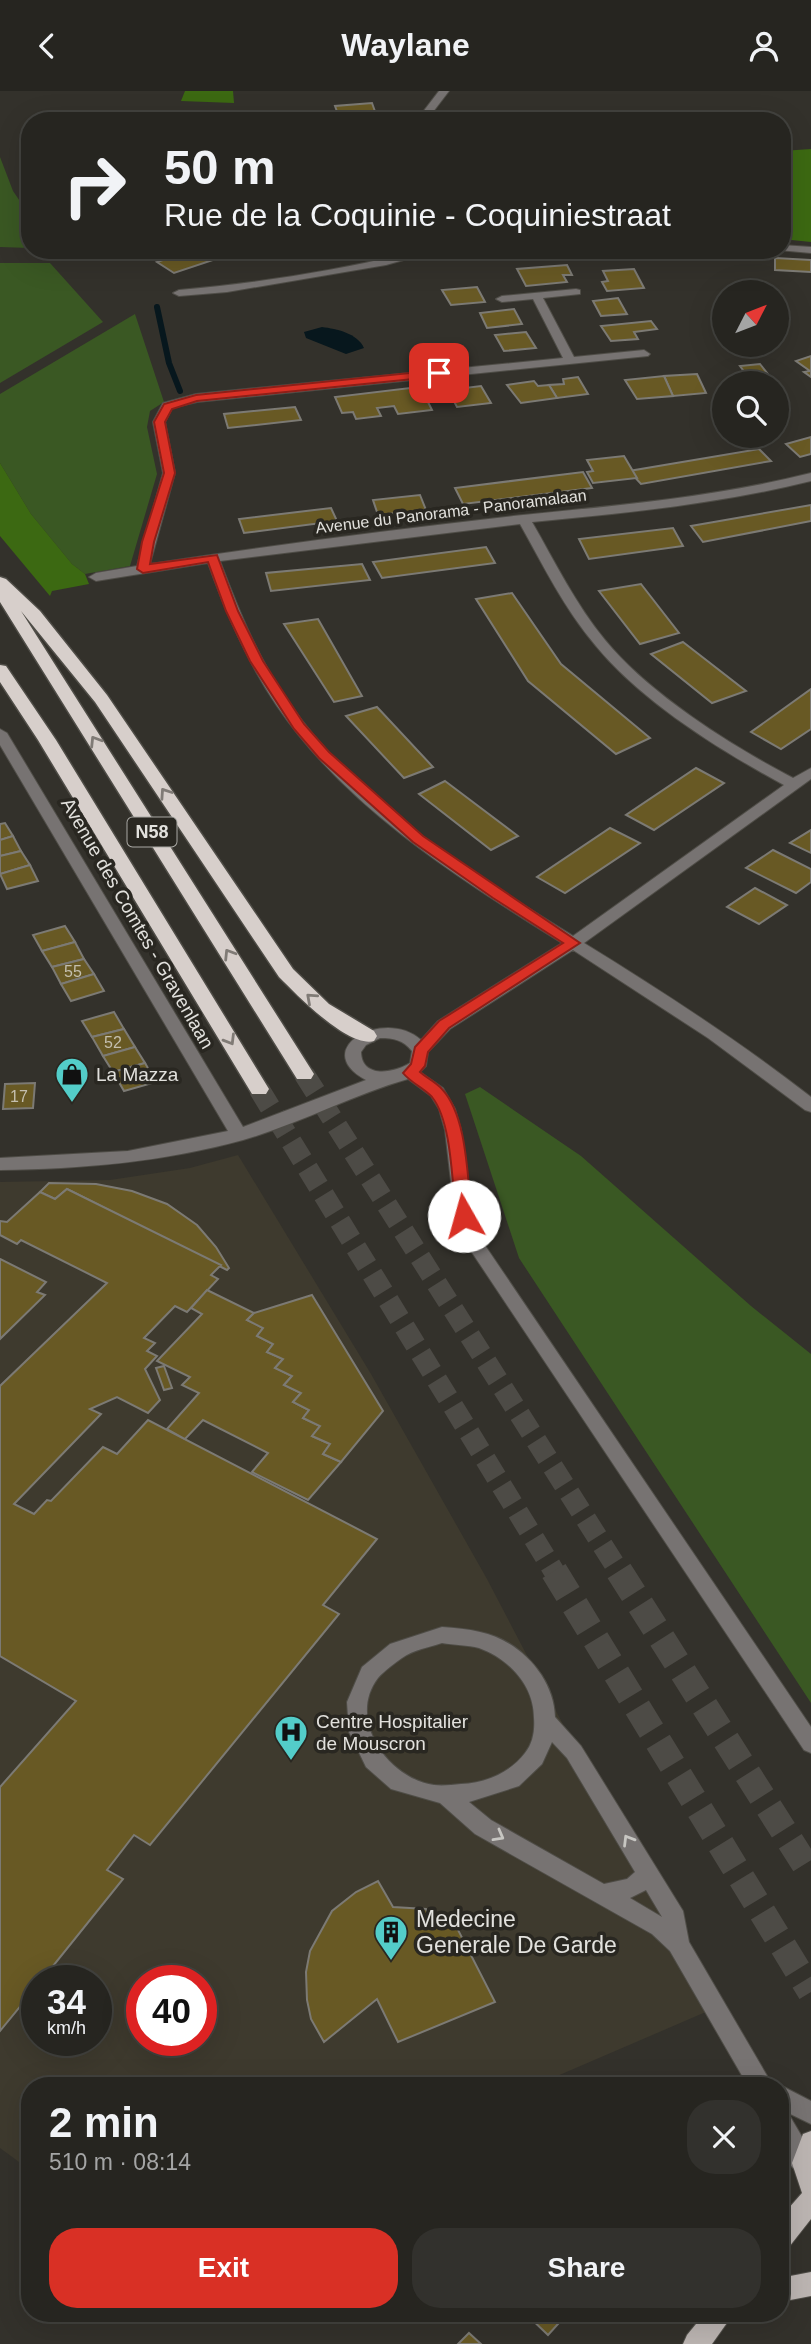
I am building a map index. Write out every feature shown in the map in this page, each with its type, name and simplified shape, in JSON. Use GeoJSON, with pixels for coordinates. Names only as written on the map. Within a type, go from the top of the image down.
{"type":"FeatureCollection","features":[{"type":"Feature","properties":{"kind":"highway"},"geometry":{"type":"LineString","coordinates":[[0,582],[34,614],[101,699],[286,973],[322,1008],[367,1037]]}},
{"type":"Feature","properties":{"kind":"highway","name":"N58"},"geometry":{"type":"LineString","coordinates":[[0,589],[304,1075]]}},
{"type":"Feature","properties":{"kind":"highway","name":"N58"},"geometry":{"type":"LineString","coordinates":[[0,670],[47,740],[259,1089]]}},
{"type":"Feature","properties":{"kind":"main road"},"geometry":{"type":"LineString","coordinates":[[789,2227],[811,2200]]}},
{"type":"Feature","properties":{"kind":"main road"},"geometry":{"type":"LineString","coordinates":[[789,2288],[811,2284]]}},
{"type":"Feature","properties":{"kind":"main road"},"geometry":{"type":"LineString","coordinates":[[696,2344],[716,2322]]}},
{"type":"Feature","properties":{"kind":"street"},"geometry":{"type":"LineString","coordinates":[[428,112],[444,91]]}},
{"type":"Feature","properties":{"kind":"street"},"geometry":{"type":"LineString","coordinates":[[791,249],[811,250]]}},
{"type":"Feature","properties":{"kind":"street"},"geometry":{"type":"LineString","coordinates":[[179,293],[227,289],[395,259]]}},
{"type":"Feature","properties":{"kind":"street"},"geometry":{"type":"LineString","coordinates":[[502,299],[576,292]]}},
{"type":"Feature","properties":{"kind":"street"},"geometry":{"type":"LineString","coordinates":[[537,297],[569,359]]}},
{"type":"Feature","properties":{"kind":"street"},"geometry":{"type":"LineString","coordinates":[[143,569],[148,542],[169,473],[159,422],[167,406],[196,398],[569,359],[644,354]]}},
{"type":"Feature","properties":{"kind":"street","name":"Avenue du Panorama - Panoramalaan"},"geometry":{"type":"LineString","coordinates":[[96,577],[212,557],[675,502],[811,477]]}},
{"type":"Feature","properties":{"kind":"street"},"geometry":{"type":"LineString","coordinates":[[524,519],[571,600],[602,645],[689,721],[752,763],[794,785]]}},
{"type":"Feature","properties":{"kind":"street"},"geometry":{"type":"LineString","coordinates":[[212,557],[232,611],[256,661],[285,708],[324,755],[418,839],[498,895],[750,1058],[811,1106]]}},
{"type":"Feature","properties":{"kind":"street","name":"Avenue des Comtes - Gravenlaan"},"geometry":{"type":"LineString","coordinates":[[0,733],[239,1135]]}},
{"type":"Feature","properties":{"kind":"street"},"geometry":{"type":"LineString","coordinates":[[444,1024],[399,1034],[377,1033],[367,1037],[353,1048],[352,1062],[369,1077],[394,1079],[410,1073],[418,1066],[420,1051],[444,1024],[573,943],[811,772]]}},
{"type":"Feature","properties":{"kind":"street"},"geometry":{"type":"LineString","coordinates":[[399,1034],[414,1041],[420,1051]]}},
{"type":"Feature","properties":{"kind":"street"},"geometry":{"type":"LineString","coordinates":[[336,1098],[349,1083],[356,1068]]}},
{"type":"Feature","properties":{"kind":"street"},"geometry":{"type":"LineString","coordinates":[[410,1073],[437,1092],[447,1109],[453,1130],[464,1216],[474,1242],[811,1744]]}},
{"type":"Feature","properties":{"kind":"street"},"geometry":{"type":"LineString","coordinates":[[0,1164],[56,1164],[151,1156],[239,1135],[309,1111],[381,1079]]}},
{"type":"Feature","properties":{"kind":"street"},"geometry":{"type":"LineString","coordinates":[[442,1635],[489,1641],[530,1670],[544,1699],[546,1721],[541,1742],[518,1773],[487,1790],[444,1795],[415,1789],[385,1772],[366,1751],[359,1734],[356,1715],[362,1686],[368,1675],[389,1653],[408,1643],[442,1635]]}},
{"type":"Feature","properties":{"kind":"street"},"geometry":{"type":"LineString","coordinates":[[546,1721],[574,1752],[675,1917],[678,1944]]}},
{"type":"Feature","properties":{"kind":"street"},"geometry":{"type":"LineString","coordinates":[[444,1795],[483,1827],[649,1919],[678,1944],[758,2077]]}},
{"type":"Feature","properties":{"kind":"street"},"geometry":{"type":"LineString","coordinates":[[604,1894],[633,1888],[649,1874]]}},
{"type":"Feature","properties":{"kind":"street"},"geometry":{"type":"LineString","coordinates":[[789,2101],[811,2113]]}},
{"type":"Feature","properties":{"kind":"street"},"geometry":{"type":"LineString","coordinates":[[789,2133],[809,2163]]}},
{"type":"Feature","properties":{"kind":"shaded area"},"geometry":{"type":"Polygon","coordinates":[[[322,327],[352,335],[364,348],[346,354],[306,338],[304,332],[322,327]]]}},
{"type":"Feature","properties":{"kind":"shaded area","name":"Centre Hospitalier de Mouscron"},"geometry":{"type":"Polygon","coordinates":[[[238,1155],[371,1374],[487,1579],[678,1944],[715,2008],[555,2077],[21,2077],[21,2163],[0,2148],[0,1182],[110,1180],[190,1168],[238,1155]]]}},
{"type":"Feature","properties":{"kind":"green space"},"geometry":{"type":"Polygon","coordinates":[[[185,91],[233,91],[234,103],[181,101],[185,91]]]}},
{"type":"Feature","properties":{"kind":"green space"},"geometry":{"type":"Polygon","coordinates":[[[811,149],[811,242],[791,240],[791,150],[811,149]]]}},
{"type":"Feature","properties":{"kind":"green space"},"geometry":{"type":"Polygon","coordinates":[[[0,157],[13,191],[21,203],[21,248],[0,247],[0,157]]]}},
{"type":"Feature","properties":{"kind":"green space"},"geometry":{"type":"Polygon","coordinates":[[[0,263],[50,263],[103,322],[0,383],[0,263]]]}},
{"type":"Feature","properties":{"kind":"green space"},"geometry":{"type":"Polygon","coordinates":[[[135,314],[164,402],[150,411],[147,427],[157,474],[130,566],[85,574],[72,564],[31,514],[0,463],[0,394],[135,314]]]}},
{"type":"Feature","properties":{"kind":"green space"},"geometry":{"type":"Polygon","coordinates":[[[0,463],[31,514],[72,564],[85,574],[89,584],[52,591],[50,596],[0,536],[0,463]]]}},
{"type":"Feature","properties":{"kind":"green space"},"geometry":{"type":"Polygon","coordinates":[[[480,1087],[581,1156],[751,1306],[811,1354],[811,1703],[519,1258],[465,1094],[480,1087]]]}},
{"type":"Feature","properties":{"kind":"building"},"geometry":{"type":"Polygon","coordinates":[[[372,103],[375,112],[337,112],[335,106],[372,103]]]}},
{"type":"Feature","properties":{"kind":"building"},"geometry":{"type":"Polygon","coordinates":[[[166,259],[216,259],[174,273],[157,262],[166,259]]]}},
{"type":"Feature","properties":{"kind":"building"},"geometry":{"type":"Polygon","coordinates":[[[775,259],[811,260],[811,272],[775,270],[775,259]]]}},
{"type":"Feature","properties":{"kind":"building"},"geometry":{"type":"Polygon","coordinates":[[[567,265],[572,275],[563,275],[567,282],[526,286],[517,269],[567,265]]]}},
{"type":"Feature","properties":{"kind":"building"},"geometry":{"type":"Polygon","coordinates":[[[634,269],[644,288],[607,291],[602,282],[608,281],[603,271],[634,269]]]}},
{"type":"Feature","properties":{"kind":"building"},"geometry":{"type":"Polygon","coordinates":[[[477,287],[485,302],[451,305],[442,290],[477,287]]]}},
{"type":"Feature","properties":{"kind":"building"},"geometry":{"type":"Polygon","coordinates":[[[618,298],[627,314],[601,316],[593,301],[618,298]]]}},
{"type":"Feature","properties":{"kind":"building"},"geometry":{"type":"Polygon","coordinates":[[[514,309],[522,324],[487,328],[480,313],[514,309]]]}},
{"type":"Feature","properties":{"kind":"building"},"geometry":{"type":"Polygon","coordinates":[[[651,321],[657,329],[634,332],[638,339],[611,341],[601,326],[651,321]]]}},
{"type":"Feature","properties":{"kind":"building"},"geometry":{"type":"Polygon","coordinates":[[[526,332],[536,348],[504,351],[495,335],[526,332]]]}},
{"type":"Feature","properties":{"kind":"building"},"geometry":{"type":"Polygon","coordinates":[[[811,356],[811,377],[804,372],[810,371],[796,361],[811,356]]]}},
{"type":"Feature","properties":{"kind":"building"},"geometry":{"type":"Polygon","coordinates":[[[760,364],[766,371],[744,371],[740,366],[760,364]]]}},
{"type":"Feature","properties":{"kind":"building"},"geometry":{"type":"Polygon","coordinates":[[[697,374],[706,393],[673,396],[664,376],[697,374]]]}},
{"type":"Feature","properties":{"kind":"building"},"geometry":{"type":"Polygon","coordinates":[[[664,376],[673,396],[637,399],[625,380],[664,376]]]}},
{"type":"Feature","properties":{"kind":"building"},"geometry":{"type":"Polygon","coordinates":[[[578,377],[588,394],[557,398],[549,385],[564,384],[563,379],[578,377]]]}},
{"type":"Feature","properties":{"kind":"building"},"geometry":{"type":"Polygon","coordinates":[[[534,381],[538,386],[549,385],[557,398],[521,403],[507,385],[534,381]]]}},
{"type":"Feature","properties":{"kind":"building"},"geometry":{"type":"Polygon","coordinates":[[[481,386],[491,403],[457,407],[448,390],[481,386]]]}},
{"type":"Feature","properties":{"kind":"building"},"geometry":{"type":"Polygon","coordinates":[[[410,388],[415,397],[425,396],[432,410],[398,414],[394,406],[377,408],[381,416],[356,419],[353,412],[342,413],[335,397],[410,388]]]}},
{"type":"Feature","properties":{"kind":"building"},"geometry":{"type":"Polygon","coordinates":[[[295,407],[301,420],[228,428],[224,414],[295,407]]]}},
{"type":"Feature","properties":{"kind":"building"},"geometry":{"type":"Polygon","coordinates":[[[811,437],[811,454],[800,457],[789,447],[789,443],[811,437]]]}},
{"type":"Feature","properties":{"kind":"building"},"geometry":{"type":"Polygon","coordinates":[[[759,449],[771,461],[641,484],[629,471],[759,449]]]}},
{"type":"Feature","properties":{"kind":"building"},"geometry":{"type":"Polygon","coordinates":[[[624,456],[637,478],[593,483],[587,472],[593,471],[587,460],[624,456]]]}},
{"type":"Feature","properties":{"kind":"building"},"geometry":{"type":"Polygon","coordinates":[[[583,472],[592,488],[463,504],[455,488],[583,472]]]}},
{"type":"Feature","properties":{"kind":"building"},"geometry":{"type":"Polygon","coordinates":[[[420,495],[426,510],[378,515],[373,500],[420,495]]]}},
{"type":"Feature","properties":{"kind":"building"},"geometry":{"type":"Polygon","coordinates":[[[811,505],[811,521],[703,542],[691,526],[811,505]]]}},
{"type":"Feature","properties":{"kind":"building"},"geometry":{"type":"Polygon","coordinates":[[[331,508],[337,521],[244,533],[239,519],[331,508]]]}},
{"type":"Feature","properties":{"kind":"building"},"geometry":{"type":"Polygon","coordinates":[[[673,528],[683,546],[589,559],[579,539],[673,528]]]}},
{"type":"Feature","properties":{"kind":"building"},"geometry":{"type":"Polygon","coordinates":[[[486,547],[495,563],[382,578],[373,562],[486,547]]]}},
{"type":"Feature","properties":{"kind":"building"},"geometry":{"type":"Polygon","coordinates":[[[362,564],[370,580],[271,591],[266,573],[362,564]]]}},
{"type":"Feature","properties":{"kind":"building"},"geometry":{"type":"Polygon","coordinates":[[[641,584],[679,633],[640,644],[599,591],[641,584]]]}},
{"type":"Feature","properties":{"kind":"building"},"geometry":{"type":"Polygon","coordinates":[[[512,593],[561,664],[650,738],[616,754],[528,681],[476,599],[512,593]]]}},
{"type":"Feature","properties":{"kind":"building"},"geometry":{"type":"Polygon","coordinates":[[[318,619],[362,696],[334,702],[284,624],[318,619]]]}},
{"type":"Feature","properties":{"kind":"building"},"geometry":{"type":"Polygon","coordinates":[[[683,642],[746,691],[712,703],[651,654],[683,642]]]}},
{"type":"Feature","properties":{"kind":"building"},"geometry":{"type":"Polygon","coordinates":[[[811,689],[811,729],[781,749],[751,732],[811,689]]]}},
{"type":"Feature","properties":{"kind":"building"},"geometry":{"type":"Polygon","coordinates":[[[377,707],[433,767],[404,778],[346,716],[377,707]]]}},
{"type":"Feature","properties":{"kind":"building"},"geometry":{"type":"Polygon","coordinates":[[[696,768],[724,783],[654,830],[626,815],[696,768]]]}},
{"type":"Feature","properties":{"kind":"building"},"geometry":{"type":"Polygon","coordinates":[[[445,781],[518,836],[491,850],[419,794],[445,781]]]}},
{"type":"Feature","properties":{"kind":"building"},"geometry":{"type":"Polygon","coordinates":[[[5,823],[13,836],[0,840],[0,824],[5,823]]]}},
{"type":"Feature","properties":{"kind":"building"},"geometry":{"type":"Polygon","coordinates":[[[610,828],[640,843],[565,893],[537,877],[610,828]]]}},
{"type":"Feature","properties":{"kind":"building"},"geometry":{"type":"Polygon","coordinates":[[[811,830],[811,853],[790,843],[811,830]]]}},
{"type":"Feature","properties":{"kind":"building"},"geometry":{"type":"Polygon","coordinates":[[[13,836],[21,851],[0,856],[0,840],[13,836]]]}},
{"type":"Feature","properties":{"kind":"building"},"geometry":{"type":"Polygon","coordinates":[[[773,850],[811,869],[811,882],[796,893],[746,868],[773,850]]]}},
{"type":"Feature","properties":{"kind":"building"},"geometry":{"type":"Polygon","coordinates":[[[21,851],[30,865],[0,874],[0,856],[21,851]]]}},
{"type":"Feature","properties":{"kind":"building"},"geometry":{"type":"Polygon","coordinates":[[[30,865],[38,881],[7,889],[0,874],[30,865]]]}},
{"type":"Feature","properties":{"kind":"building"},"geometry":{"type":"Polygon","coordinates":[[[755,888],[787,905],[759,924],[727,907],[755,888]]]}},
{"type":"Feature","properties":{"kind":"building"},"geometry":{"type":"Polygon","coordinates":[[[65,926],[75,942],[42,951],[33,935],[65,926]]]}},
{"type":"Feature","properties":{"kind":"building"},"geometry":{"type":"Polygon","coordinates":[[[75,942],[84,959],[52,967],[42,951],[75,942]]]}},
{"type":"Feature","properties":{"kind":"building"},"geometry":{"type":"Polygon","coordinates":[[[84,959],[94,974],[61,984],[52,967],[84,959]]]}},
{"type":"Feature","properties":{"kind":"building"},"geometry":{"type":"Polygon","coordinates":[[[94,974],[104,991],[71,1001],[61,984],[94,974]]]}},
{"type":"Feature","properties":{"kind":"building"},"geometry":{"type":"Polygon","coordinates":[[[114,1012],[124,1029],[92,1037],[82,1021],[114,1012]]]}},
{"type":"Feature","properties":{"kind":"building"},"geometry":{"type":"Polygon","coordinates":[[[124,1029],[135,1047],[103,1056],[92,1037],[124,1029]]]}},
{"type":"Feature","properties":{"kind":"building"},"geometry":{"type":"Polygon","coordinates":[[[135,1047],[145,1063],[113,1072],[103,1056],[135,1047]]]}},
{"type":"Feature","properties":{"kind":"building"},"geometry":{"type":"Polygon","coordinates":[[[145,1063],[156,1082],[124,1091],[113,1072],[145,1063]]]}},
{"type":"Feature","properties":{"kind":"building"},"geometry":{"type":"Polygon","coordinates":[[[35,1083],[33,1108],[3,1109],[5,1084],[35,1083]]]}},
{"type":"Feature","properties":{"kind":"building"},"geometry":{"type":"Polygon","coordinates":[[[49,1183],[96,1184],[132,1191],[167,1204],[197,1225],[216,1247],[229,1268],[227,1270],[67,1189],[55,1199],[40,1192],[49,1183]]]}},
{"type":"Feature","properties":{"kind":"building"},"geometry":{"type":"Polygon","coordinates":[[[67,1189],[221,1265],[211,1275],[218,1279],[187,1312],[175,1306],[144,1338],[155,1343],[147,1351],[157,1356],[145,1369],[160,1400],[148,1413],[117,1397],[90,1409],[101,1414],[14,1504],[34,1514],[47,1500],[51,1501],[103,1447],[117,1454],[148,1420],[377,1539],[323,1605],[339,1614],[150,1845],[134,1835],[107,1870],[123,1879],[54,1965],[21,1965],[21,2005],[0,2031],[0,1787],[76,1701],[0,1656],[0,1386],[107,1283],[21,1240],[17,1244],[0,1235],[0,1221],[7,1222],[40,1192],[55,1199],[67,1189]]]}},
{"type":"Feature","properties":{"kind":"building"},"geometry":{"type":"Polygon","coordinates":[[[0,1259],[46,1282],[37,1292],[45,1295],[0,1339],[0,1259]]]}},
{"type":"Feature","properties":{"kind":"building"},"geometry":{"type":"Polygon","coordinates":[[[207,1290],[254,1313],[247,1320],[263,1328],[257,1336],[273,1344],[267,1352],[283,1359],[275,1368],[292,1376],[284,1385],[301,1393],[293,1402],[309,1410],[303,1418],[320,1426],[312,1436],[330,1444],[323,1454],[341,1462],[308,1500],[252,1472],[268,1453],[203,1420],[185,1439],[167,1429],[199,1393],[182,1385],[190,1377],[157,1361],[202,1314],[191,1308],[207,1290]]]}},
{"type":"Feature","properties":{"kind":"building"},"geometry":{"type":"Polygon","coordinates":[[[312,1295],[383,1411],[341,1462],[323,1454],[330,1444],[312,1436],[320,1426],[303,1418],[309,1410],[293,1402],[301,1393],[284,1385],[292,1376],[275,1368],[283,1359],[267,1352],[273,1344],[257,1336],[263,1328],[247,1320],[254,1313],[312,1295]]]}},
{"type":"Feature","properties":{"kind":"building"},"geometry":{"type":"Polygon","coordinates":[[[164,1366],[172,1388],[164,1390],[156,1368],[164,1366]]]}},
{"type":"Feature","properties":{"kind":"building","name":"Medecine Generale De Garde"},"geometry":{"type":"Polygon","coordinates":[[[378,1881],[393,1907],[426,1909],[433,1926],[454,1922],[495,2002],[398,2042],[377,1999],[324,2042],[311,2019],[307,2000],[306,1972],[310,1951],[332,1911],[356,1892],[378,1881]]]}},
{"type":"Feature","properties":{"kind":"building"},"geometry":{"type":"Polygon","coordinates":[[[534,2322],[560,2322],[548,2335],[534,2322]]]}},
{"type":"Feature","properties":{"kind":"building"},"geometry":{"type":"Polygon","coordinates":[[[469,2333],[481,2344],[458,2344],[469,2333]]]}},
{"type":"Feature","properties":{"kind":"waterway"},"geometry":{"type":"LineString","coordinates":[[157,307],[169,363],[180,391]]}},
{"type":"Feature","properties":{"kind":"tunnel"},"geometry":{"type":"LineString","coordinates":[[304,1074],[620,1573]]}},
{"type":"Feature","properties":{"kind":"tunnel"},"geometry":{"type":"LineString","coordinates":[[259,1089],[555,1573]]}},
{"type":"Feature","properties":{"kind":"tunnel"},"geometry":{"type":"LineString","coordinates":[[554,1571],[811,1992]]}},
{"type":"Feature","properties":{"kind":"tunnel"},"geometry":{"type":"LineString","coordinates":[[619,1571],[811,1874]]}},
{"type":"Feature","properties":{"kind":"place","name":"La Mazza"},"geometry":{"type":"Point","coordinates":[72,1104]}},
{"type":"Feature","properties":{"kind":"place","name":"Centre Hospitalier de Mouscron"},"geometry":{"type":"Point","coordinates":[291,1762]}},
{"type":"Feature","properties":{"kind":"place","name":"Medecine Generale De Garde"},"geometry":{"type":"Point","coordinates":[391,1962]}},
{"type":"Feature","properties":{"kind":"route"},"geometry":{"type":"LineString","coordinates":[[439,373],[196,398],[167,406],[159,422],[169,473],[148,542],[143,569],[212,557],[232,611],[256,661],[278,698],[324,755],[418,839],[573,943],[444,1024],[420,1051],[418,1066],[410,1073],[437,1092],[447,1109],[453,1130],[464,1216]]}}]}
